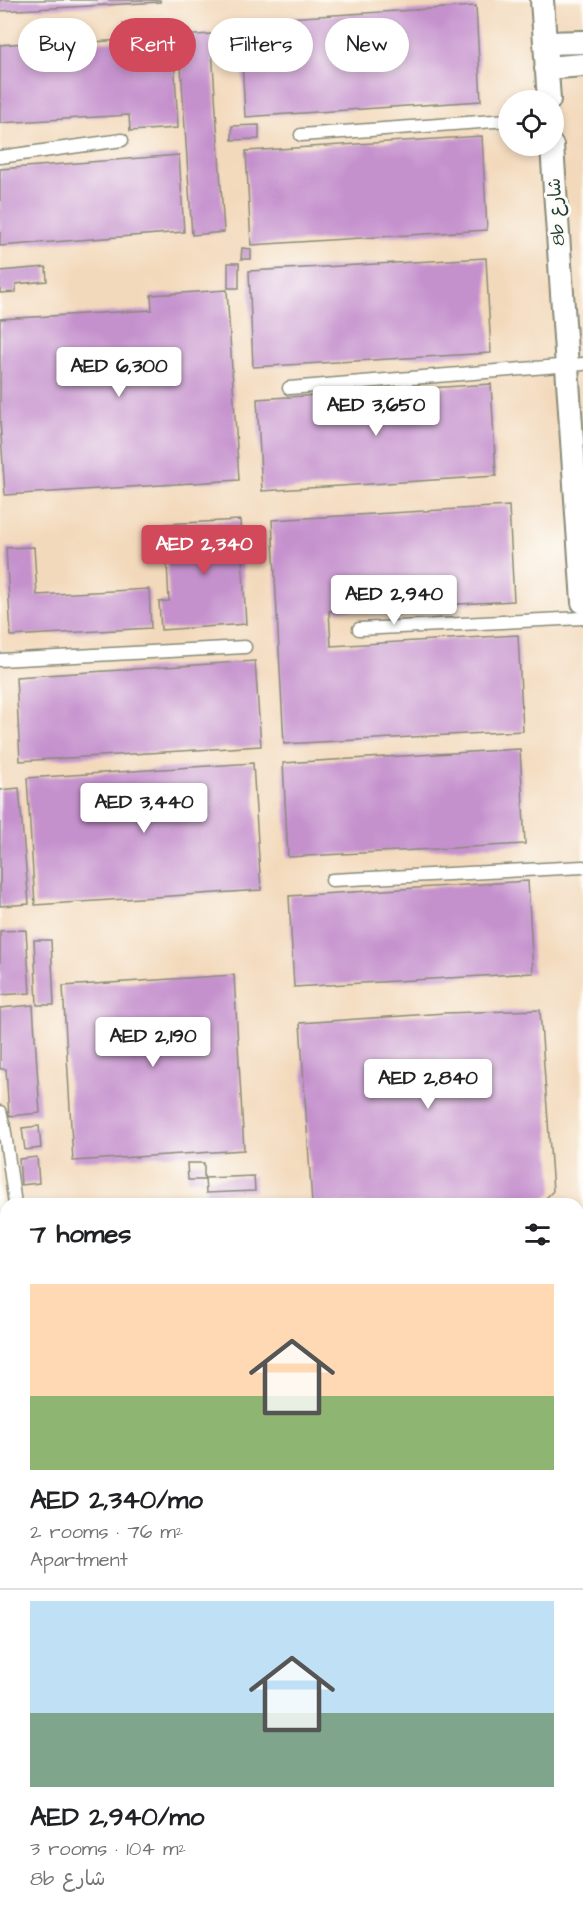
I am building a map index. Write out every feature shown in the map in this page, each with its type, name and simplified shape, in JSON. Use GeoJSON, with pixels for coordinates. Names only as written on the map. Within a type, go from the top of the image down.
{"type":"FeatureCollection","features":[{"type":"Feature","properties":{"kind":"street"},"geometry":{"type":"LineString","coordinates":[[542,0],[548,90]]}},
{"type":"Feature","properties":{"kind":"street"},"geometry":{"type":"LineString","coordinates":[[545,43],[583,42]]}},
{"type":"Feature","properties":{"kind":"street"},"geometry":{"type":"LineString","coordinates":[[546,68],[583,65]]}},
{"type":"Feature","properties":{"kind":"street","name":"8b شارع"},"geometry":{"type":"LineString","coordinates":[[553,156],[575,364],[583,602]]}},
{"type":"Feature","properties":{"kind":"lane"},"geometry":{"type":"LineString","coordinates":[[301,135],[498,121]]}},
{"type":"Feature","properties":{"kind":"lane"},"geometry":{"type":"LineString","coordinates":[[0,158],[122,140]]}},
{"type":"Feature","properties":{"kind":"lane"},"geometry":{"type":"LineString","coordinates":[[289,388],[575,364]]}},
{"type":"Feature","properties":{"kind":"lane"},"geometry":{"type":"LineString","coordinates":[[359,629],[583,618]]}},
{"type":"Feature","properties":{"kind":"lane"},"geometry":{"type":"LineString","coordinates":[[0,660],[245,647]]}},
{"type":"Feature","properties":{"kind":"lane"},"geometry":{"type":"LineString","coordinates":[[332,880],[583,867]]}},
{"type":"Feature","properties":{"kind":"lane"},"geometry":{"type":"LineString","coordinates":[[0,1112],[14,1198]]}},
{"type":"Feature","properties":{"kind":"building"},"geometry":{"type":"Polygon","coordinates":[[[0,0],[160,0],[160,2],[0,11],[0,0]]]}},
{"type":"Feature","properties":{"kind":"building"},"geometry":{"type":"Polygon","coordinates":[[[476,6],[481,101],[245,117],[243,72],[313,72],[313,18],[287,18],[476,6]]]}},
{"type":"Feature","properties":{"kind":"building"},"geometry":{"type":"Polygon","coordinates":[[[208,34],[208,72],[213,72],[224,232],[192,235],[181,72],[196,72],[196,35],[208,34]]]}},
{"type":"Feature","properties":{"kind":"building"},"geometry":{"type":"Polygon","coordinates":[[[109,41],[109,72],[175,72],[178,128],[130,131],[129,115],[0,123],[0,45],[18,44],[18,72],[97,72],[97,42],[109,41]]]}},
{"type":"Feature","properties":{"kind":"building"},"geometry":{"type":"Polygon","coordinates":[[[259,125],[259,139],[232,140],[232,126],[259,125]]]}},
{"type":"Feature","properties":{"kind":"building"},"geometry":{"type":"Polygon","coordinates":[[[482,136],[487,230],[251,245],[246,151],[482,136]]]}},
{"type":"Feature","properties":{"kind":"building"},"geometry":{"type":"Polygon","coordinates":[[[179,155],[184,232],[0,246],[0,169],[179,155]]]}},
{"type":"Feature","properties":{"kind":"building"},"geometry":{"type":"Polygon","coordinates":[[[242,248],[251,249],[251,259],[241,259],[242,248]]]}},
{"type":"Feature","properties":{"kind":"building"},"geometry":{"type":"Polygon","coordinates":[[[486,258],[491,353],[253,367],[249,271],[486,258]]]}},
{"type":"Feature","properties":{"kind":"building"},"geometry":{"type":"Polygon","coordinates":[[[228,263],[239,263],[239,288],[228,288],[228,263]]]}},
{"type":"Feature","properties":{"kind":"building"},"geometry":{"type":"Polygon","coordinates":[[[46,267],[47,281],[16,284],[16,292],[0,293],[0,271],[46,267]]]}},
{"type":"Feature","properties":{"kind":"building"},"geometry":{"type":"Polygon","coordinates":[[[227,290],[239,480],[5,495],[0,421],[0,319],[152,310],[151,295],[227,290]]]}},
{"type":"Feature","properties":{"kind":"building"},"geometry":{"type":"Polygon","coordinates":[[[491,384],[496,476],[262,491],[257,399],[491,384]]]}},
{"type":"Feature","properties":{"kind":"building"},"geometry":{"type":"Polygon","coordinates":[[[509,506],[514,601],[329,611],[331,646],[518,635],[523,731],[284,744],[272,520],[509,506]]]}},
{"type":"Feature","properties":{"kind":"building"},"geometry":{"type":"Polygon","coordinates":[[[240,520],[246,624],[161,630],[159,602],[169,601],[165,524],[240,520]]]}},
{"type":"Feature","properties":{"kind":"building"},"geometry":{"type":"Polygon","coordinates":[[[34,547],[37,595],[149,589],[151,628],[11,636],[6,548],[34,547]]]}},
{"type":"Feature","properties":{"kind":"building"},"geometry":{"type":"Polygon","coordinates":[[[255,661],[261,746],[20,761],[16,677],[255,661]]]}},
{"type":"Feature","properties":{"kind":"building"},"geometry":{"type":"Polygon","coordinates":[[[520,749],[525,844],[288,857],[283,763],[520,749]]]}},
{"type":"Feature","properties":{"kind":"building"},"geometry":{"type":"Polygon","coordinates":[[[253,763],[261,890],[35,905],[27,778],[253,763]]]}},
{"type":"Feature","properties":{"kind":"building"},"geometry":{"type":"Polygon","coordinates":[[[19,788],[29,904],[0,906],[0,790],[19,788]]]}},
{"type":"Feature","properties":{"kind":"building"},"geometry":{"type":"Polygon","coordinates":[[[528,881],[533,973],[294,987],[289,896],[528,881]]]}},
{"type":"Feature","properties":{"kind":"building"},"geometry":{"type":"Polygon","coordinates":[[[26,930],[30,993],[0,995],[0,931],[26,930]]]}},
{"type":"Feature","properties":{"kind":"building"},"geometry":{"type":"Polygon","coordinates":[[[34,940],[51,940],[54,1005],[37,1005],[34,940]]]}},
{"type":"Feature","properties":{"kind":"building"},"geometry":{"type":"Polygon","coordinates":[[[234,975],[244,1150],[73,1161],[63,986],[234,975]]]}},
{"type":"Feature","properties":{"kind":"building"},"geometry":{"type":"Polygon","coordinates":[[[33,1005],[40,1113],[9,1116],[6,1069],[0,1069],[0,1008],[33,1005]]]}},
{"type":"Feature","properties":{"kind":"building"},"geometry":{"type":"Polygon","coordinates":[[[540,1010],[553,1191],[546,1198],[312,1198],[300,1023],[445,1013],[540,1010]]]}},
{"type":"Feature","properties":{"kind":"building"},"geometry":{"type":"Polygon","coordinates":[[[39,1126],[41,1148],[25,1150],[22,1128],[39,1126]]]}},
{"type":"Feature","properties":{"kind":"building"},"geometry":{"type":"Polygon","coordinates":[[[37,1157],[39,1183],[21,1185],[19,1159],[37,1157]]]}},
{"type":"Feature","properties":{"kind":"building"},"geometry":{"type":"Polygon","coordinates":[[[187,1163],[204,1163],[204,1180],[188,1180],[187,1163]]]}},
{"type":"Feature","properties":{"kind":"building"},"geometry":{"type":"Polygon","coordinates":[[[254,1176],[255,1191],[206,1193],[205,1178],[254,1176]]]}}]}
